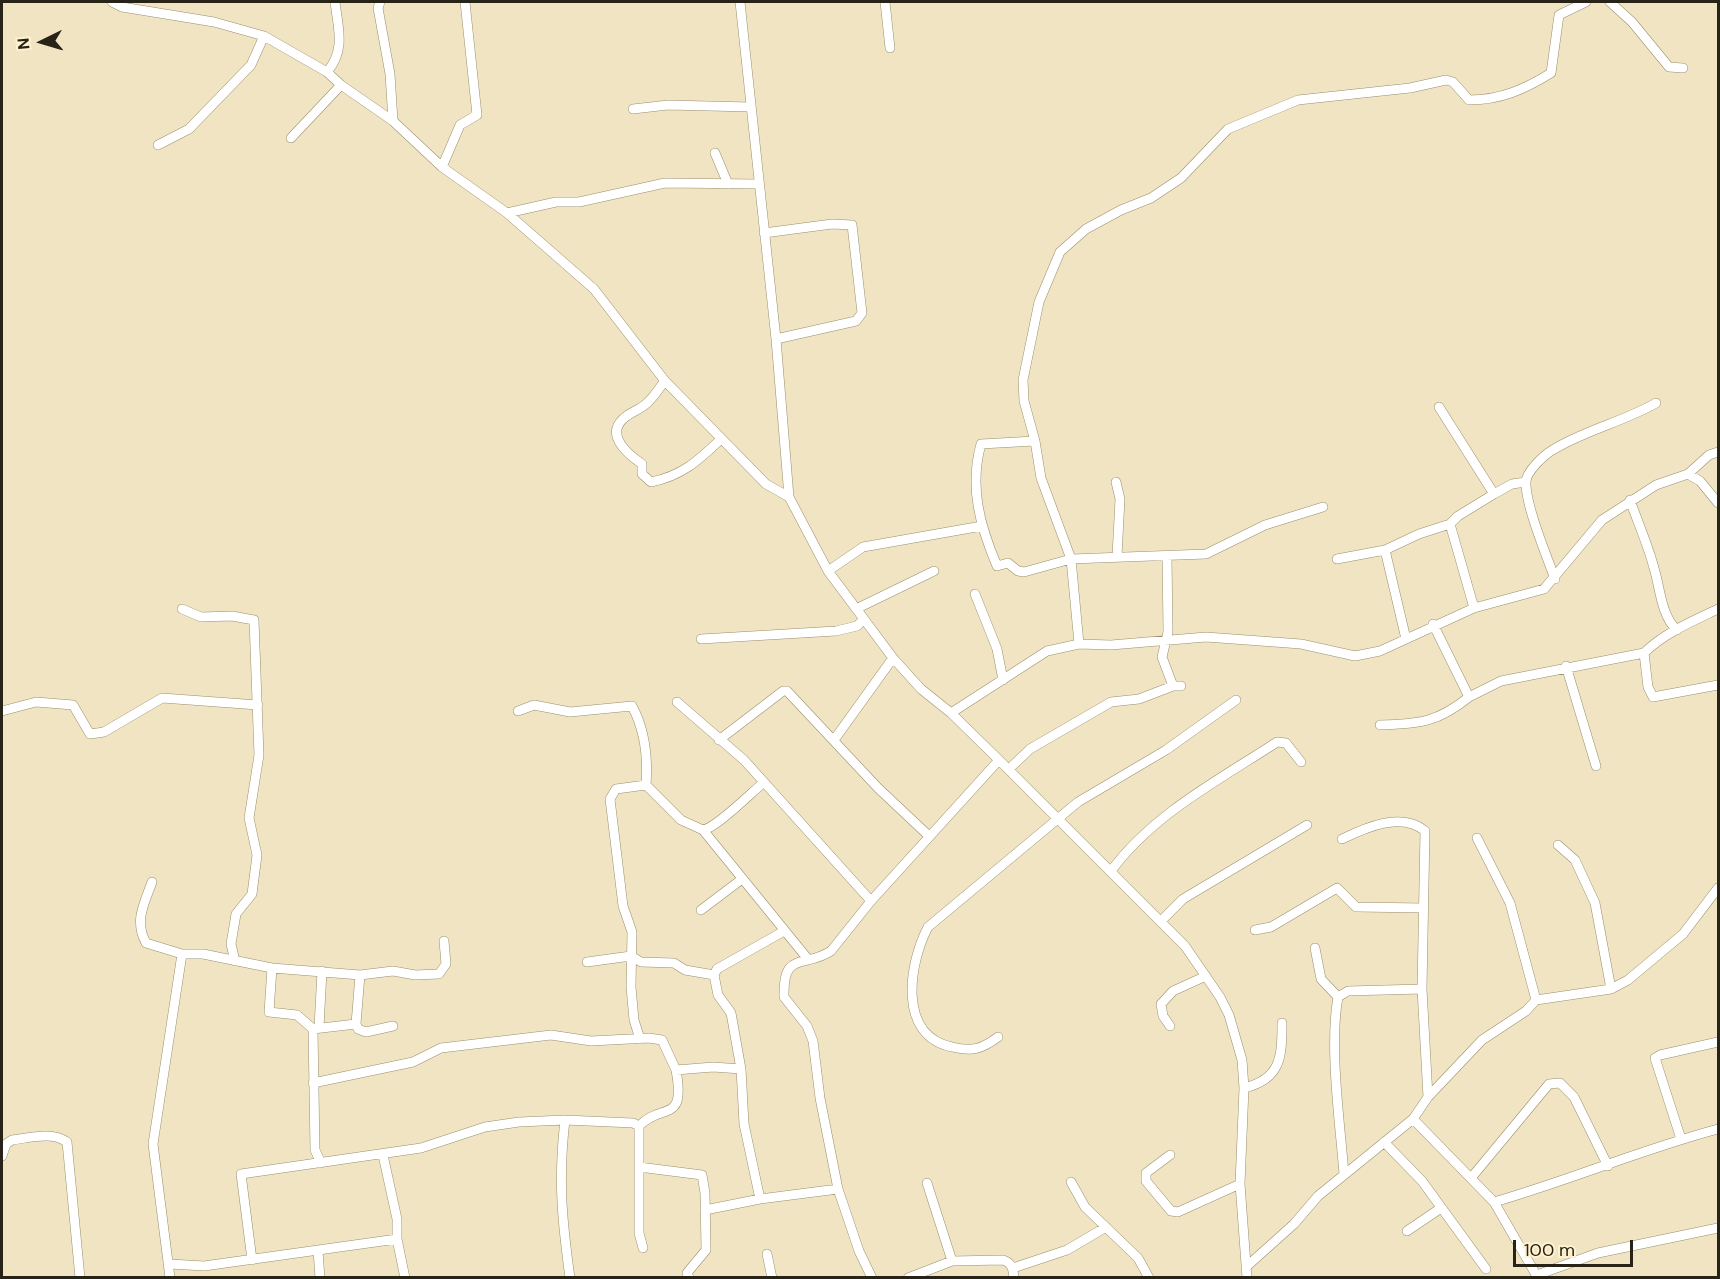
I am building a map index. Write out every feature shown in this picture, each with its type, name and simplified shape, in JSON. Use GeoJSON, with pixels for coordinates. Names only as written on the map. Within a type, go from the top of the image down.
{"type":"FeatureCollection","features":[{"type":"Feature","properties":{"kind":"street"},"geometry":{"type":"LineString","coordinates":[[112,2],[122,7],[169,12],[264,36],[327,72],[341,85],[393,121],[442,167],[507,213],[594,289],[665,381],[766,484],[789,497]]}},
{"type":"Feature","properties":{"kind":"street"},"geometry":{"type":"LineString","coordinates":[[169,12],[173,2]]}},
{"type":"Feature","properties":{"kind":"street"},"geometry":{"type":"LineString","coordinates":[[327,72],[338,60],[335,2]]}},
{"type":"Feature","properties":{"kind":"street"},"geometry":{"type":"LineString","coordinates":[[380,2],[378,8],[390,74],[393,121]]}},
{"type":"Feature","properties":{"kind":"street"},"geometry":{"type":"LineString","coordinates":[[442,167],[460,125],[477,115],[465,2]]}},
{"type":"Feature","properties":{"kind":"street"},"geometry":{"type":"LineString","coordinates":[[740,2],[776,339],[789,497],[828,571],[858,608],[892,657],[921,689],[951,713],[1009,769],[1185,946],[1229,1015],[1242,1060],[1244,1088],[1240,1184],[1247,1278]]}},
{"type":"Feature","properties":{"kind":"street"},"geometry":{"type":"LineString","coordinates":[[885,2],[890,48]]}},
{"type":"Feature","properties":{"kind":"street"},"geometry":{"type":"LineString","coordinates":[[1079,644],[1071,559],[1041,478],[1035,441],[1024,401],[1023,380],[1030,336],[1039,302],[1060,252],[1086,229],[1121,210],[1151,198],[1181,178],[1228,129],[1298,100],[1410,88],[1437,81],[1453,82],[1469,100],[1513,94],[1526,88],[1551,73],[1559,15],[1586,2]]}},
{"type":"Feature","properties":{"kind":"street"},"geometry":{"type":"LineString","coordinates":[[1610,2],[1632,22],[1669,68],[1683,68]]}},
{"type":"Feature","properties":{"kind":"street"},"geometry":{"type":"LineString","coordinates":[[158,146],[189,129],[251,65],[264,36]]}},
{"type":"Feature","properties":{"kind":"street"},"geometry":{"type":"LineString","coordinates":[[291,138],[341,85]]}},
{"type":"Feature","properties":{"kind":"street"},"geometry":{"type":"LineString","coordinates":[[633,109],[668,105],[750,107]]}},
{"type":"Feature","properties":{"kind":"street"},"geometry":{"type":"LineString","coordinates":[[715,153],[728,184]]}},
{"type":"Feature","properties":{"kind":"street"},"geometry":{"type":"LineString","coordinates":[[507,213],[556,202],[579,202],[595,196],[664,183],[758,184]]}},
{"type":"Feature","properties":{"kind":"street"},"geometry":{"type":"LineString","coordinates":[[764,233],[832,224],[852,225],[862,313],[856,321],[776,339]]}},
{"type":"Feature","properties":{"kind":"street"},"geometry":{"type":"LineString","coordinates":[[665,381],[646,404],[622,420],[617,429],[617,438],[624,451],[642,464],[642,474],[651,482],[672,478],[696,463],[721,439]]}},
{"type":"Feature","properties":{"kind":"street"},"geometry":{"type":"LineString","coordinates":[[1555,579],[1539,534],[1526,482],[1529,473],[1550,451],[1633,416],[1656,403]]}},
{"type":"Feature","properties":{"kind":"street"},"geometry":{"type":"LineString","coordinates":[[1439,407],[1494,494]]}},
{"type":"Feature","properties":{"kind":"street"},"geometry":{"type":"LineString","coordinates":[[1035,441],[981,444],[975,464],[974,487],[982,526],[997,566],[1008,563],[1018,571],[1024,572],[1071,559],[1206,554],[1265,525],[1323,507]]}},
{"type":"Feature","properties":{"kind":"street"},"geometry":{"type":"LineString","coordinates":[[951,713],[1047,651],[1079,644],[1166,642],[1206,638],[1301,644],[1355,656],[1380,651],[1432,624],[1474,608],[1544,589],[1555,579],[1602,520],[1656,485],[1688,474],[1709,455],[1719,452]]}},
{"type":"Feature","properties":{"kind":"street"},"geometry":{"type":"LineString","coordinates":[[1688,474],[1700,482],[1719,503]]}},
{"type":"Feature","properties":{"kind":"street"},"geometry":{"type":"LineString","coordinates":[[1116,482],[1120,499],[1117,556]]}},
{"type":"Feature","properties":{"kind":"street"},"geometry":{"type":"LineString","coordinates":[[1337,559],[1385,550],[1419,534],[1450,524],[1458,516],[1512,484],[1526,482]]}},
{"type":"Feature","properties":{"kind":"street"},"geometry":{"type":"LineString","coordinates":[[1630,500],[1654,567],[1666,610],[1672,625],[1677,630]]}},
{"type":"Feature","properties":{"kind":"street"},"geometry":{"type":"LineString","coordinates":[[1450,524],[1474,608]]}},
{"type":"Feature","properties":{"kind":"street"},"geometry":{"type":"LineString","coordinates":[[828,571],[836,562],[863,547],[982,526]]}},
{"type":"Feature","properties":{"kind":"street"},"geometry":{"type":"LineString","coordinates":[[1385,550],[1406,639]]}},
{"type":"Feature","properties":{"kind":"street"},"geometry":{"type":"LineString","coordinates":[[1009,769],[1030,749],[1111,702],[1139,699],[1177,686],[1162,657],[1168,632],[1167,556]]}},
{"type":"Feature","properties":{"kind":"street"},"geometry":{"type":"LineString","coordinates":[[858,608],[934,571]]}},
{"type":"Feature","properties":{"kind":"street"},"geometry":{"type":"LineString","coordinates":[[975,594],[997,649],[1004,680]]}},
{"type":"Feature","properties":{"kind":"street"},"geometry":{"type":"LineString","coordinates":[[183,609],[201,617],[232,616],[254,620],[259,754],[249,818],[257,855],[252,894],[236,914],[231,944],[235,961]]}},
{"type":"Feature","properties":{"kind":"street"},"geometry":{"type":"LineString","coordinates":[[1380,725],[1435,719],[1448,714],[1469,697],[1501,681],[1566,666],[1644,653],[1653,643],[1719,609]]}},
{"type":"Feature","properties":{"kind":"street"},"geometry":{"type":"LineString","coordinates":[[701,639],[836,631],[856,626],[864,619]]}},
{"type":"Feature","properties":{"kind":"street"},"geometry":{"type":"LineString","coordinates":[[1432,624],[1469,697]]}},
{"type":"Feature","properties":{"kind":"street"},"geometry":{"type":"LineString","coordinates":[[1644,653],[1648,687],[1653,697],[1719,685]]}},
{"type":"Feature","properties":{"kind":"street"},"geometry":{"type":"LineString","coordinates":[[834,740],[892,657]]}},
{"type":"Feature","properties":{"kind":"street"},"geometry":{"type":"LineString","coordinates":[[1566,666],[1596,766]]}},
{"type":"Feature","properties":{"kind":"street"},"geometry":{"type":"LineString","coordinates":[[719,740],[785,690],[929,836]]}},
{"type":"Feature","properties":{"kind":"street"},"geometry":{"type":"LineString","coordinates":[[2,711],[36,702],[73,705],[90,734],[104,732],[123,718],[151,707],[162,698],[258,705]]}},
{"type":"Feature","properties":{"kind":"street"},"geometry":{"type":"LineString","coordinates":[[998,1037],[985,1047],[967,1050],[942,1046],[923,1031],[913,1009],[913,968],[919,944],[928,927],[1092,793],[1166,750],[1236,700]]}},
{"type":"Feature","properties":{"kind":"street"},"geometry":{"type":"LineString","coordinates":[[677,702],[744,760],[871,901]]}},
{"type":"Feature","properties":{"kind":"street"},"geometry":{"type":"LineString","coordinates":[[518,711],[534,705],[570,712],[632,706],[638,717],[645,746],[646,785],[681,820],[703,830],[807,958]]}},
{"type":"Feature","properties":{"kind":"street"},"geometry":{"type":"LineString","coordinates":[[1111,871],[1128,847],[1161,818],[1277,742],[1286,743],[1301,762]]}},
{"type":"Feature","properties":{"kind":"street"},"geometry":{"type":"LineString","coordinates":[[872,1278],[859,1251],[838,1189],[820,1098],[813,1041],[807,1026],[784,997],[786,971],[793,963],[823,956],[831,951],[871,901],[999,760]]}},
{"type":"Feature","properties":{"kind":"street"},"geometry":{"type":"LineString","coordinates":[[703,830],[711,829],[720,823],[730,810],[763,783]]}},
{"type":"Feature","properties":{"kind":"street"},"geometry":{"type":"LineString","coordinates":[[640,1039],[634,1020],[632,932],[623,906],[610,800],[616,789],[646,785]]}},
{"type":"Feature","properties":{"kind":"street"},"geometry":{"type":"LineString","coordinates":[[1342,839],[1375,824],[1398,823],[1419,826],[1425,831],[1422,989],[1428,1097]]}},
{"type":"Feature","properties":{"kind":"street"},"geometry":{"type":"LineString","coordinates":[[1161,921],[1183,899],[1307,825]]}},
{"type":"Feature","properties":{"kind":"street"},"geometry":{"type":"LineString","coordinates":[[1477,838],[1510,903],[1536,1000]]}},
{"type":"Feature","properties":{"kind":"street"},"geometry":{"type":"LineString","coordinates":[[1558,844],[1575,860],[1595,903],[1611,989]]}},
{"type":"Feature","properties":{"kind":"street"},"geometry":{"type":"LineString","coordinates":[[701,910],[742,879]]}},
{"type":"Feature","properties":{"kind":"street"},"geometry":{"type":"LineString","coordinates":[[152,882],[142,908],[139,930],[146,943],[182,954],[203,954],[272,968],[360,975],[393,970],[415,975],[439,974],[446,964],[444,941]]}},
{"type":"Feature","properties":{"kind":"street"},"geometry":{"type":"LineString","coordinates":[[1255,930],[1271,927],[1338,888],[1356,907],[1424,908]]}},
{"type":"Feature","properties":{"kind":"street"},"geometry":{"type":"LineString","coordinates":[[1246,1267],[1262,1255],[1318,1196],[1413,1119],[1428,1097],[1482,1040],[1526,1011],[1536,1000],[1611,989],[1628,980],[1683,934],[1719,888]]}},
{"type":"Feature","properties":{"kind":"street"},"geometry":{"type":"LineString","coordinates":[[760,1199],[744,1124],[741,1070],[731,1013],[718,995],[714,975],[717,969],[784,931]]}},
{"type":"Feature","properties":{"kind":"street"},"geometry":{"type":"LineString","coordinates":[[1315,948],[1321,978],[1338,997]]}},
{"type":"Feature","properties":{"kind":"street"},"geometry":{"type":"LineString","coordinates":[[170,1278],[153,1144],[182,954]]}},
{"type":"Feature","properties":{"kind":"street"},"geometry":{"type":"LineString","coordinates":[[587,962],[631,956],[641,962],[674,963],[685,970],[714,975]]}},
{"type":"Feature","properties":{"kind":"street"},"geometry":{"type":"LineString","coordinates":[[272,968],[269,1012],[297,1015],[316,1028],[356,1024]]}},
{"type":"Feature","properties":{"kind":"street"},"geometry":{"type":"LineString","coordinates":[[321,1163],[315,1150],[313,1083],[322,971]]}},
{"type":"Feature","properties":{"kind":"street"},"geometry":{"type":"LineString","coordinates":[[360,975],[356,1024],[358,1029],[366,1032],[393,1026]]}},
{"type":"Feature","properties":{"kind":"street"},"geometry":{"type":"LineString","coordinates":[[1170,1026],[1163,1016],[1161,1004],[1173,991],[1206,976]]}},
{"type":"Feature","properties":{"kind":"street"},"geometry":{"type":"LineString","coordinates":[[1344,1174],[1337,1084],[1335,1010],[1338,997],[1348,991],[1422,989]]}},
{"type":"Feature","properties":{"kind":"street"},"geometry":{"type":"LineString","coordinates":[[1244,1088],[1265,1080],[1276,1068],[1282,1052],[1282,1023]]}},
{"type":"Feature","properties":{"kind":"street"},"geometry":{"type":"LineString","coordinates":[[313,1083],[414,1062],[441,1048],[550,1035],[591,1041],[662,1040],[676,1070],[677,1096],[675,1106],[670,1112],[646,1119],[639,1126],[639,1233],[643,1248]]}},
{"type":"Feature","properties":{"kind":"street"},"geometry":{"type":"LineString","coordinates":[[1681,1139],[1656,1058],[1660,1055],[1719,1042]]}},
{"type":"Feature","properties":{"kind":"street"},"geometry":{"type":"LineString","coordinates":[[676,1070],[713,1067],[741,1070]]}},
{"type":"Feature","properties":{"kind":"street"},"geometry":{"type":"LineString","coordinates":[[1471,1178],[1549,1083],[1560,1083],[1574,1097],[1608,1166]]}},
{"type":"Feature","properties":{"kind":"street"},"geometry":{"type":"LineString","coordinates":[[1413,1119],[1494,1202],[1537,1276],[1598,1252],[1719,1228]]}},
{"type":"Feature","properties":{"kind":"street"},"geometry":{"type":"LineString","coordinates":[[252,1260],[241,1174],[421,1148],[485,1127],[519,1122],[565,1120],[633,1123],[639,1126]]}},
{"type":"Feature","properties":{"kind":"street"},"geometry":{"type":"LineString","coordinates":[[565,1120],[561,1157],[561,1209],[570,1278]]}},
{"type":"Feature","properties":{"kind":"street"},"geometry":{"type":"LineString","coordinates":[[1494,1202],[1608,1166],[1681,1139],[1719,1129]]}},
{"type":"Feature","properties":{"kind":"street"},"geometry":{"type":"LineString","coordinates":[[2,1156],[6,1144],[12,1140],[49,1136],[61,1137],[67,1142],[80,1278]]}},
{"type":"Feature","properties":{"kind":"street"},"geometry":{"type":"LineString","coordinates":[[1384,1142],[1422,1181],[1486,1269]]}},
{"type":"Feature","properties":{"kind":"street"},"geometry":{"type":"LineString","coordinates":[[383,1155],[397,1219],[397,1239],[405,1278]]}},
{"type":"Feature","properties":{"kind":"street"},"geometry":{"type":"LineString","coordinates":[[1170,1155],[1146,1173],[1146,1181],[1171,1211],[1178,1212],[1240,1184]]}},
{"type":"Feature","properties":{"kind":"street"},"geometry":{"type":"LineString","coordinates":[[639,1167],[702,1175],[706,1250],[693,1262],[687,1273],[688,1278]]}},
{"type":"Feature","properties":{"kind":"street"},"geometry":{"type":"LineString","coordinates":[[1071,1182],[1085,1207],[1138,1258],[1149,1278]]}},
{"type":"Feature","properties":{"kind":"street"},"geometry":{"type":"LineString","coordinates":[[927,1183],[952,1261]]}},
{"type":"Feature","properties":{"kind":"street"},"geometry":{"type":"LineString","coordinates":[[705,1210],[760,1199],[838,1189]]}},
{"type":"Feature","properties":{"kind":"street"},"geometry":{"type":"LineString","coordinates":[[1407,1231],[1441,1208]]}},
{"type":"Feature","properties":{"kind":"street"},"geometry":{"type":"LineString","coordinates":[[908,1278],[952,1261],[1003,1260],[1009,1262],[1014,1273],[1067,1250],[1106,1227]]}},
{"type":"Feature","properties":{"kind":"street"},"geometry":{"type":"LineString","coordinates":[[170,1264],[204,1266],[397,1239]]}},
{"type":"Feature","properties":{"kind":"street"},"geometry":{"type":"LineString","coordinates":[[318,1251],[320,1278]]}},
{"type":"Feature","properties":{"kind":"street"},"geometry":{"type":"LineString","coordinates":[[767,1254],[772,1278]]}}]}
